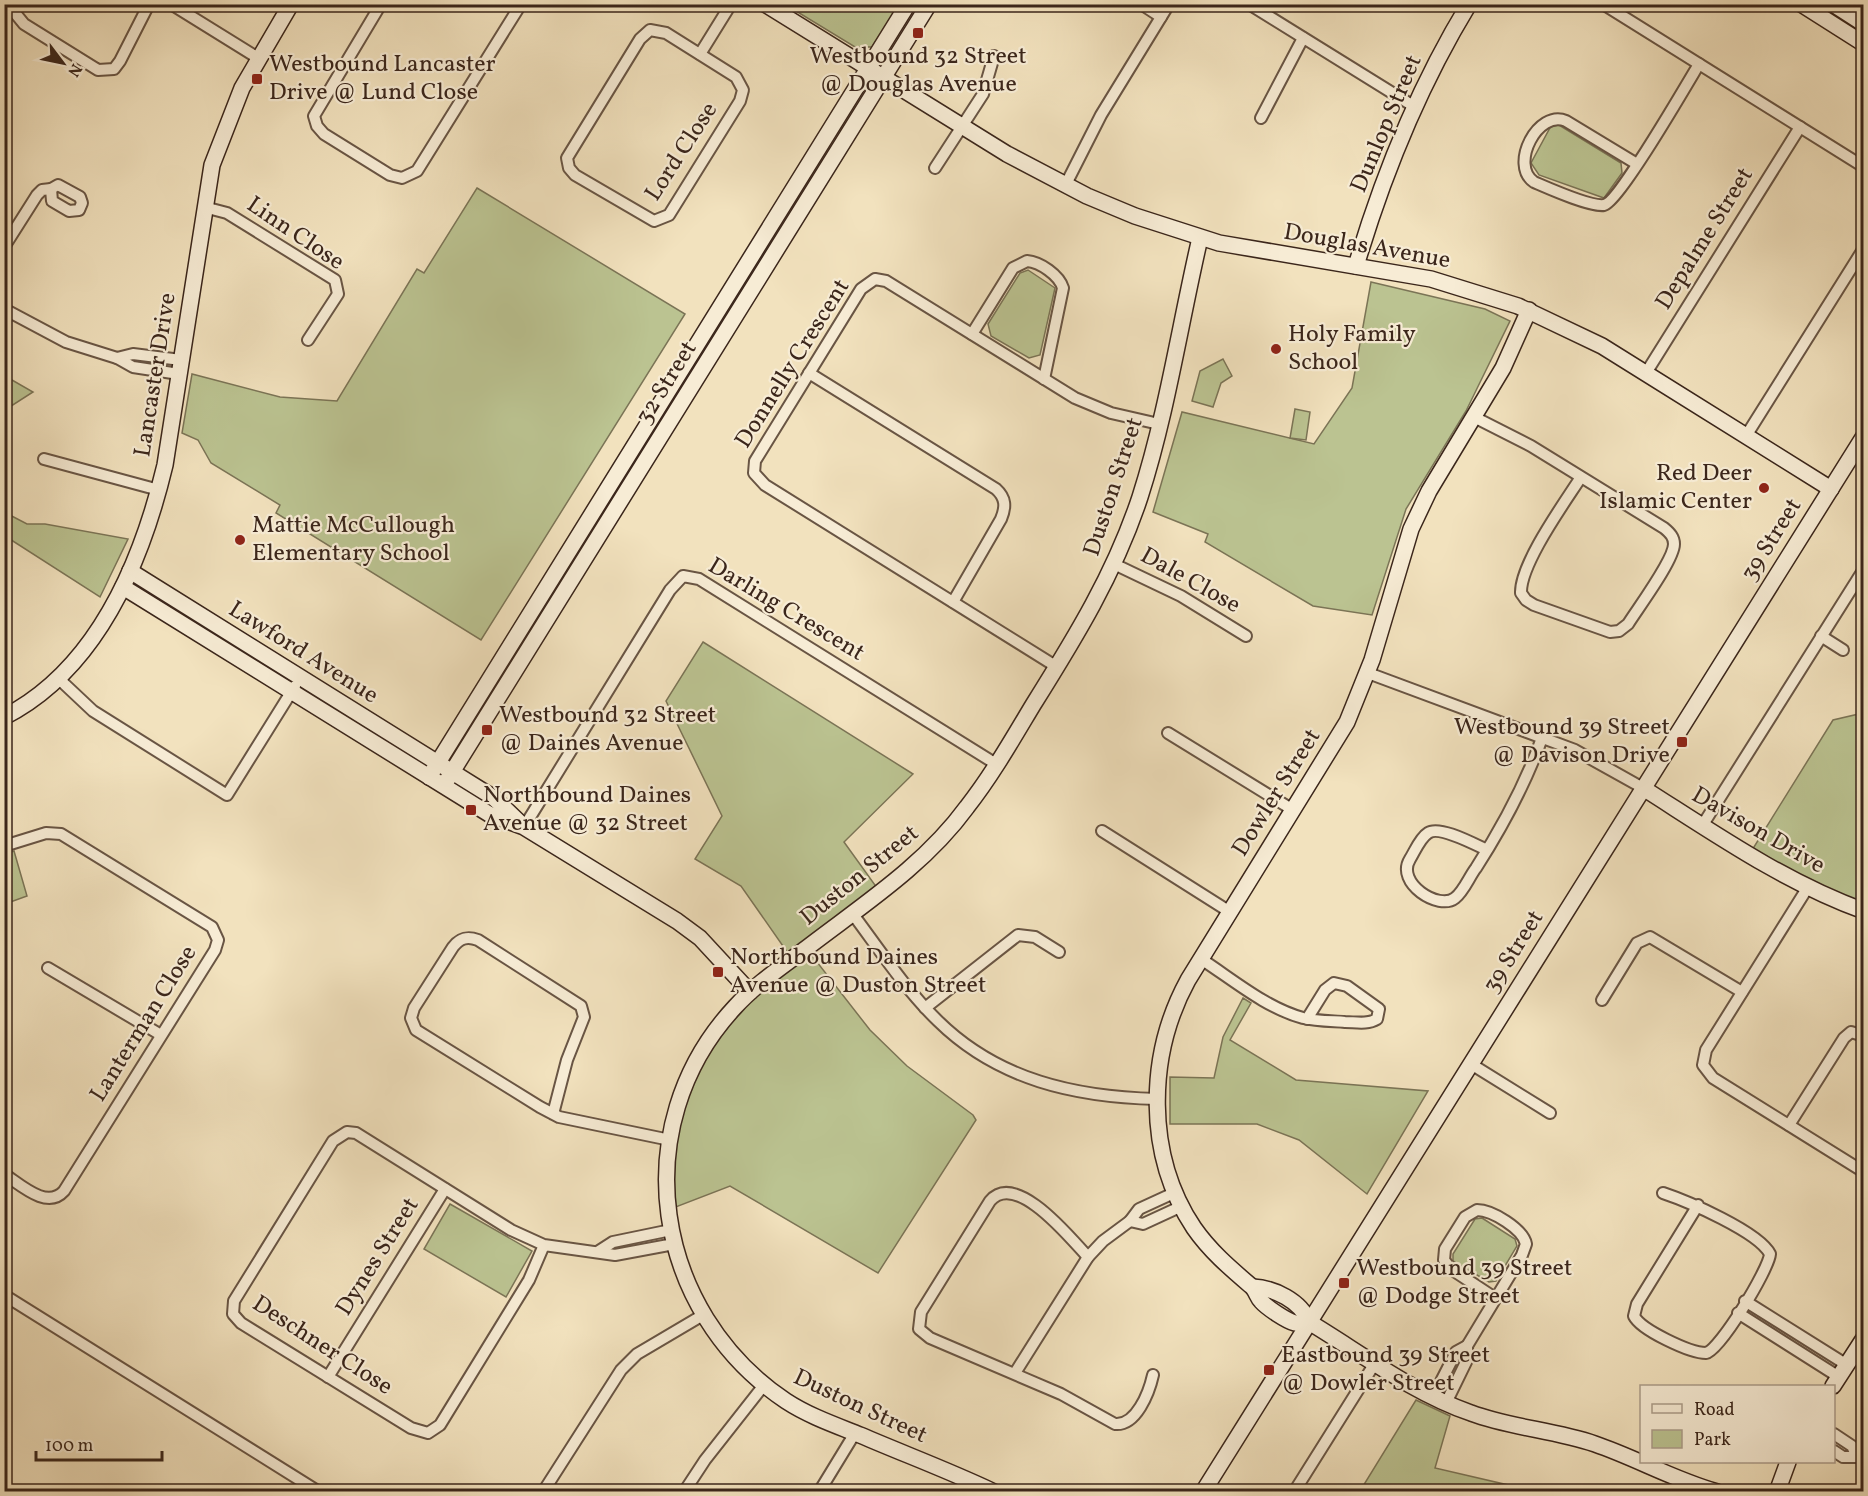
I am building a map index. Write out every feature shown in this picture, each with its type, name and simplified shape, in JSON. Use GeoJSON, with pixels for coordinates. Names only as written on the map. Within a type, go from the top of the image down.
{"type":"FeatureCollection","features":[{"type":"Feature","properties":{"kind":"street"},"geometry":{"type":"LineString","coordinates":[[16,4],[15,13],[24,24],[98,70],[106,71],[114,69],[120,61],[149,4]]}},
{"type":"Feature","properties":{"kind":"street"},"geometry":{"type":"LineString","coordinates":[[171,4],[258,58]]}},
{"type":"Feature","properties":{"kind":"street","name":"Lancaster Drive"},"geometry":{"type":"LineString","coordinates":[[4,717],[33,700],[58,679],[92,639],[130,571],[159,490],[212,165],[242,88],[291,4]]}},
{"type":"Feature","properties":{"kind":"street"},"geometry":{"type":"LineString","coordinates":[[381,4],[314,116],[316,126],[324,134],[390,175],[402,178],[417,171],[521,4]]}},
{"type":"Feature","properties":{"kind":"street"},"geometry":{"type":"LineString","coordinates":[[700,54],[731,4]]}},
{"type":"Feature","properties":{"kind":"street","name":"Douglas Avenue"},"geometry":{"type":"LineString","coordinates":[[765,4],[963,127],[1065,186],[1127,213],[1200,238],[1265,252],[1440,281],[1529,310],[1584,336],[1831,489]]}},
{"type":"Feature","properties":{"kind":"street","name":"32 Street"},"geometry":{"type":"LineString","coordinates":[[429,777],[908,4]]}},
{"type":"Feature","properties":{"kind":"street","name":"32 Street"},"geometry":{"type":"LineString","coordinates":[[444,785],[929,4]]}},
{"type":"Feature","properties":{"kind":"street"},"geometry":{"type":"LineString","coordinates":[[1141,4],[1161,17]]}},
{"type":"Feature","properties":{"kind":"street"},"geometry":{"type":"LineString","coordinates":[[1065,186],[1097,122],[1169,4]]}},
{"type":"Feature","properties":{"kind":"street"},"geometry":{"type":"LineString","coordinates":[[1249,4],[1414,107]]}},
{"type":"Feature","properties":{"kind":"street","name":"Dunlop Street"},"geometry":{"type":"LineString","coordinates":[[1356,266],[1393,159],[1414,107],[1469,4]]}},
{"type":"Feature","properties":{"kind":"street"},"geometry":{"type":"LineString","coordinates":[[1603,4],[1863,167]]}},
{"type":"Feature","properties":{"kind":"street"},"geometry":{"type":"LineString","coordinates":[[1801,4],[1863,44]]}},
{"type":"Feature","properties":{"kind":"street"},"geometry":{"type":"LineString","coordinates":[[1833,4],[1863,24]]}},
{"type":"Feature","properties":{"kind":"street","name":"Lord Close"},"geometry":{"type":"LineString","coordinates":[[650,30],[661,31],[700,54],[741,81],[742,95],[669,215],[659,220],[649,219],[574,175],[568,164],[569,152],[645,33],[650,30]]}},
{"type":"Feature","properties":{"kind":"street"},"geometry":{"type":"LineString","coordinates":[[1260,118],[1303,38]]}},
{"type":"Feature","properties":{"kind":"street"},"geometry":{"type":"LineString","coordinates":[[935,168],[986,88],[994,56]]}},
{"type":"Feature","properties":{"kind":"street"},"geometry":{"type":"LineString","coordinates":[[1637,164],[1566,121],[1555,118],[1546,121],[1538,129],[1525,155],[1523,167],[1527,176],[1534,182],[1601,205],[1616,198],[1699,64]]}},
{"type":"Feature","properties":{"kind":"street","name":"Depalme Street"},"geometry":{"type":"LineString","coordinates":[[1646,373],[1800,127]]}},
{"type":"Feature","properties":{"kind":"street"},"geometry":{"type":"LineString","coordinates":[[4,247],[37,195],[51,189]]}},
{"type":"Feature","properties":{"kind":"street","name":"Linn Close"},"geometry":{"type":"LineString","coordinates":[[204,207],[227,213],[335,280],[338,294],[308,340]]}},
{"type":"Feature","properties":{"kind":"street","name":"Duston Street"},"geometry":{"type":"LineString","coordinates":[[994,1491],[796,1407],[764,1385],[734,1357],[703,1315],[686,1281],[673,1237],[667,1175],[670,1140],[678,1104],[692,1071],[714,1033],[750,992],[912,866],[945,834],[996,764],[1057,667],[1114,564],[1141,494],[1159,424],[1200,238]]}},
{"type":"Feature","properties":{"kind":"street"},"geometry":{"type":"LineString","coordinates":[[1746,436],[1863,248]]}},
{"type":"Feature","properties":{"kind":"street"},"geometry":{"type":"LineString","coordinates":[[972,334],[1013,268],[1027,261],[1037,263],[1059,279],[1063,288],[1044,379]]}},
{"type":"Feature","properties":{"kind":"street","name":"Donnelly Crescent"},"geometry":{"type":"LineString","coordinates":[[1057,667],[765,485],[756,476],[754,469],[757,456],[861,288],[875,279],[886,281],[1044,379],[1098,409],[1159,424]]}},
{"type":"Feature","properties":{"kind":"street"},"geometry":{"type":"LineString","coordinates":[[4,309],[53,337],[117,358],[133,354],[180,367]]}},
{"type":"Feature","properties":{"kind":"street","name":"Dowler Street"},"geometry":{"type":"LineString","coordinates":[[1529,310],[1503,368],[1429,491],[1411,529],[1368,673],[1341,733],[1179,998],[1166,1030],[1158,1073],[1157,1099],[1162,1146],[1179,1199],[1195,1230],[1218,1258],[1253,1287],[1269,1288],[1304,1310],[1309,1322],[1440,1400],[1502,1423],[1588,1442],[1668,1476],[1717,1491]]}},
{"type":"Feature","properties":{"kind":"street"},"geometry":{"type":"LineString","coordinates":[[809,373],[1000,493],[1005,502],[1003,513],[953,602]]}},
{"type":"Feature","properties":{"kind":"street"},"geometry":{"type":"LineString","coordinates":[[1474,417],[1531,446],[1664,528],[1673,540],[1670,559],[1628,624],[1619,631],[1605,630],[1534,605],[1521,593],[1523,579],[1537,548],[1581,477]]}},
{"type":"Feature","properties":{"kind":"street","name":"39 Street"},"geometry":{"type":"LineString","coordinates":[[1203,1491],[1863,436]]}},
{"type":"Feature","properties":{"kind":"street"},"geometry":{"type":"LineString","coordinates":[[44,459],[159,490]]}},
{"type":"Feature","properties":{"kind":"street","name":"Dale Close"},"geometry":{"type":"LineString","coordinates":[[1114,564],[1175,593],[1246,636]]}},
{"type":"Feature","properties":{"kind":"street"},"geometry":{"type":"LineString","coordinates":[[1702,826],[1863,569]]}},
{"type":"Feature","properties":{"kind":"street","name":"Lawford Avenue"},"geometry":{"type":"LineString","coordinates":[[130,571],[429,777],[489,814],[524,826]]}},
{"type":"Feature","properties":{"kind":"street","name":"Darling Crescent"},"geometry":{"type":"LineString","coordinates":[[524,826],[670,590],[683,576],[699,579],[996,764]]}},
{"type":"Feature","properties":{"kind":"street","name":"Lawford Avenue"},"geometry":{"type":"LineString","coordinates":[[123,586],[438,763],[499,802],[524,826]]}},
{"type":"Feature","properties":{"kind":"street"},"geometry":{"type":"LineString","coordinates":[[1821,636],[1843,650]]}},
{"type":"Feature","properties":{"kind":"street","name":"Davison Drive"},"geometry":{"type":"LineString","coordinates":[[1368,673],[1585,755],[1808,888],[1863,910]]}},
{"type":"Feature","properties":{"kind":"street"},"geometry":{"type":"LineString","coordinates":[[58,679],[93,711],[227,795],[296,684]]}},
{"type":"Feature","properties":{"kind":"street"},"geometry":{"type":"LineString","coordinates":[[1168,733],[1293,810]]}},
{"type":"Feature","properties":{"kind":"street"},"geometry":{"type":"LineString","coordinates":[[1487,850],[1441,830],[1432,831],[1424,837],[1407,865],[1407,878],[1413,886],[1436,900],[1447,902],[1458,894],[1487,850],[1518,797],[1542,738]]}},
{"type":"Feature","properties":{"kind":"street"},"geometry":{"type":"LineString","coordinates":[[524,826],[688,929],[750,992]]}},
{"type":"Feature","properties":{"kind":"street"},"geometry":{"type":"LineString","coordinates":[[1102,831],[1230,912]]}},
{"type":"Feature","properties":{"kind":"street","name":"Lanterman Close"},"geometry":{"type":"LineString","coordinates":[[4,1174],[41,1197],[50,1199],[60,1196],[215,950],[218,940],[215,931],[61,834],[46,833],[5,844]]}},
{"type":"Feature","properties":{"kind":"street"},"geometry":{"type":"LineString","coordinates":[[1808,888],[1706,1050],[1703,1060],[1704,1069],[1713,1077],[1863,1172]]}},
{"type":"Feature","properties":{"kind":"street"},"geometry":{"type":"LineString","coordinates":[[852,913],[925,1008],[970,1048],[1024,1077],[1075,1093],[1157,1099]]}},
{"type":"Feature","properties":{"kind":"street"},"geometry":{"type":"LineString","coordinates":[[925,1008],[1018,934],[1035,937],[1059,952]]}},
{"type":"Feature","properties":{"kind":"street"},"geometry":{"type":"LineString","coordinates":[[553,1114],[567,1060],[584,1017],[582,1006],[478,940],[469,937],[460,940],[453,946],[414,1008],[411,1018],[414,1026],[553,1114],[569,1120],[670,1140]]}},
{"type":"Feature","properties":{"kind":"street"},"geometry":{"type":"LineString","coordinates":[[1602,1000],[1637,943],[1650,937],[1742,992]]}},
{"type":"Feature","properties":{"kind":"street"},"geometry":{"type":"LineString","coordinates":[[1201,959],[1285,1011],[1307,1018],[1368,1022],[1377,1019],[1379,1009],[1347,986],[1337,983],[1328,987],[1307,1018]]}},
{"type":"Feature","properties":{"kind":"street"},"geometry":{"type":"LineString","coordinates":[[48,968],[161,1035]]}},
{"type":"Feature","properties":{"kind":"street"},"geometry":{"type":"LineString","coordinates":[[1789,1125],[1844,1038],[1851,1032],[1863,1036]]}},
{"type":"Feature","properties":{"kind":"street"},"geometry":{"type":"LineString","coordinates":[[1471,1064],[1550,1113]]}},
{"type":"Feature","properties":{"kind":"street","name":"Deschner Close"},"geometry":{"type":"LineString","coordinates":[[544,1245],[517,1299],[440,1425],[425,1434],[411,1428],[241,1323],[232,1310],[234,1301],[326,1151],[337,1136],[347,1132],[356,1133],[510,1230],[544,1245],[570,1251],[599,1251],[612,1242],[673,1237]]}},
{"type":"Feature","properties":{"kind":"street","name":"Dynes Street"},"geometry":{"type":"LineString","coordinates":[[328,1377],[445,1189]]}},
{"type":"Feature","properties":{"kind":"street"},"geometry":{"type":"LineString","coordinates":[[1088,1257],[1049,1216],[1019,1196],[1010,1193],[998,1194],[987,1207],[921,1312],[918,1326],[925,1336],[1068,1397],[1110,1423],[1119,1425],[1128,1422],[1135,1414],[1150,1389],[1154,1375]]}},
{"type":"Feature","properties":{"kind":"street"},"geometry":{"type":"LineString","coordinates":[[1663,1193],[1698,1205],[1768,1249],[1768,1264],[1738,1313],[1714,1349],[1701,1353],[1642,1327],[1634,1316],[1637,1304],[1698,1205]]}},
{"type":"Feature","properties":{"kind":"street"},"geometry":{"type":"LineString","coordinates":[[1015,1373],[1088,1257],[1102,1241],[1130,1221],[1139,1209],[1179,1199]]}},
{"type":"Feature","properties":{"kind":"street"},"geometry":{"type":"LineString","coordinates":[[1440,1400],[1456,1352],[1467,1346],[1522,1255],[1525,1240],[1519,1232],[1504,1222],[1485,1211],[1477,1210],[1465,1217],[1445,1249],[1444,1260],[1451,1269],[1495,1298]]}},
{"type":"Feature","properties":{"kind":"street"},"geometry":{"type":"LineString","coordinates":[[4,1296],[319,1491]]}},
{"type":"Feature","properties":{"kind":"street"},"geometry":{"type":"LineString","coordinates":[[1745,1301],[1794,1332],[1840,1376]]}},
{"type":"Feature","properties":{"kind":"street"},"geometry":{"type":"LineString","coordinates":[[1738,1313],[1840,1376]]}},
{"type":"Feature","properties":{"kind":"street"},"geometry":{"type":"LineString","coordinates":[[543,1491],[621,1370],[638,1354],[703,1315]]}},
{"type":"Feature","properties":{"kind":"street"},"geometry":{"type":"LineString","coordinates":[[1787,1344],[1794,1332]]}},
{"type":"Feature","properties":{"kind":"street"},"geometry":{"type":"LineString","coordinates":[[1840,1376],[1863,1338]]}},
{"type":"Feature","properties":{"kind":"street"},"geometry":{"type":"LineString","coordinates":[[1294,1491],[1375,1363]]}},
{"type":"Feature","properties":{"kind":"street"},"geometry":{"type":"LineString","coordinates":[[684,1491],[705,1460],[764,1385]]}},
{"type":"Feature","properties":{"kind":"street"},"geometry":{"type":"LineString","coordinates":[[819,1491],[855,1433]]}},
{"type":"Feature","properties":{"kind":"street"},"geometry":{"type":"LineString","coordinates":[[1835,1435],[1852,1446],[1860,1458]]}},
{"type":"Feature","properties":{"kind":"street"},"geometry":{"type":"LineString","coordinates":[[1835,1452],[1844,1457],[1860,1458]]}},
{"type":"Feature","properties":{"kind":"street"},"geometry":{"type":"LineString","coordinates":[[1777,1491],[1787,1463]]}},
{"type":"Feature","properties":{"kind":"green space"},"geometry":{"type":"Polygon","coordinates":[[[786,5],[899,5],[872,47],[855,47],[786,5]]]}},
{"type":"Feature","properties":{"kind":"green space"},"geometry":{"type":"Polygon","coordinates":[[[1559,125],[1621,163],[1622,173],[1604,198],[1539,175],[1531,163],[1551,126],[1559,125]]]}},
{"type":"Feature","properties":{"kind":"green space"},"geometry":{"type":"Polygon","coordinates":[[[477,188],[685,314],[481,640],[276,513],[280,505],[211,463],[198,440],[182,433],[192,374],[280,397],[337,401],[417,269],[424,273],[477,188]]]}},
{"type":"Feature","properties":{"kind":"green space"},"geometry":{"type":"Polygon","coordinates":[[[1028,270],[1055,288],[1040,355],[1029,358],[991,336],[988,324],[1020,273],[1028,270]]]}},
{"type":"Feature","properties":{"kind":"green space"},"geometry":{"type":"Polygon","coordinates":[[[1371,282],[1485,309],[1510,321],[1466,411],[1406,509],[1372,615],[1313,606],[1205,542],[1208,534],[1153,512],[1182,412],[1314,444],[1352,388],[1371,282]]]}},
{"type":"Feature","properties":{"kind":"green space"},"geometry":{"type":"Polygon","coordinates":[[[1223,359],[1232,376],[1221,383],[1213,407],[1192,401],[1200,371],[1223,359]]]}},
{"type":"Feature","properties":{"kind":"green space"},"geometry":{"type":"Polygon","coordinates":[[[5,376],[33,392],[4,410],[5,376]]]}},
{"type":"Feature","properties":{"kind":"green space"},"geometry":{"type":"Polygon","coordinates":[[[1295,409],[1310,412],[1306,440],[1290,438],[1295,409]]]}},
{"type":"Feature","properties":{"kind":"green space"},"geometry":{"type":"Polygon","coordinates":[[[4,512],[27,524],[45,524],[128,539],[100,597],[5,536],[4,512]]]}},
{"type":"Feature","properties":{"kind":"green space"},"geometry":{"type":"Polygon","coordinates":[[[703,642],[913,774],[844,842],[880,892],[806,948],[870,1030],[907,1066],[973,1115],[976,1120],[878,1273],[730,1186],[668,1210],[670,1140],[714,1033],[792,959],[741,886],[695,859],[722,816],[666,701],[703,642]]]}},
{"type":"Feature","properties":{"kind":"green space"},"geometry":{"type":"Polygon","coordinates":[[[1863,713],[1863,911],[1749,855],[1833,720],[1863,713]]]}},
{"type":"Feature","properties":{"kind":"green space"},"geometry":{"type":"Polygon","coordinates":[[[14,851],[27,896],[5,904],[5,854],[14,851]]]}},
{"type":"Feature","properties":{"kind":"green space"},"geometry":{"type":"Polygon","coordinates":[[[1243,998],[1251,1003],[1230,1040],[1296,1080],[1428,1091],[1367,1194],[1299,1140],[1257,1124],[1170,1124],[1170,1077],[1214,1078],[1223,1037],[1243,998]]]}},
{"type":"Feature","properties":{"kind":"green space"},"geometry":{"type":"Polygon","coordinates":[[[450,1204],[532,1251],[506,1297],[424,1249],[450,1204]]]}},
{"type":"Feature","properties":{"kind":"green space"},"geometry":{"type":"Polygon","coordinates":[[[1482,1218],[1515,1239],[1517,1246],[1496,1281],[1489,1282],[1453,1261],[1453,1254],[1475,1219],[1482,1218]]]}},
{"type":"Feature","properties":{"kind":"green space"},"geometry":{"type":"Polygon","coordinates":[[[1416,1400],[1450,1416],[1435,1468],[1534,1491],[1360,1491],[1416,1400]]]}},
{"type":"Feature","properties":{"kind":"place","name":"Westbound 32 Street @ Douglas Avenue"},"geometry":{"type":"Point","coordinates":[918,33]}},
{"type":"Feature","properties":{"kind":"place","name":"Westbound Lancaster Drive @ Lund Close"},"geometry":{"type":"Point","coordinates":[257,79]}},
{"type":"Feature","properties":{"kind":"place","name":"Holy Family School"},"geometry":{"type":"Point","coordinates":[1276,349]}},
{"type":"Feature","properties":{"kind":"place","name":"Red Deer Islamic Center"},"geometry":{"type":"Point","coordinates":[1764,488]}},
{"type":"Feature","properties":{"kind":"place","name":"Mattie McCullough Elementary School"},"geometry":{"type":"Point","coordinates":[240,540]}},
{"type":"Feature","properties":{"kind":"place","name":"Westbound 32 Street @ Daines Avenue"},"geometry":{"type":"Point","coordinates":[487,730]}},
{"type":"Feature","properties":{"kind":"place","name":"Westbound 39 Street @ Davison Drive"},"geometry":{"type":"Point","coordinates":[1682,742]}},
{"type":"Feature","properties":{"kind":"place","name":"Northbound Daines Avenue @ 32 Street"},"geometry":{"type":"Point","coordinates":[471,810]}},
{"type":"Feature","properties":{"kind":"place","name":"Northbound Daines Avenue @ Duston Street"},"geometry":{"type":"Point","coordinates":[718,972]}},
{"type":"Feature","properties":{"kind":"place","name":"Westbound 39 Street @ Dodge Street"},"geometry":{"type":"Point","coordinates":[1344,1283]}},
{"type":"Feature","properties":{"kind":"place","name":"Eastbound 39 Street @ Dowler Street"},"geometry":{"type":"Point","coordinates":[1269,1370]}}]}
